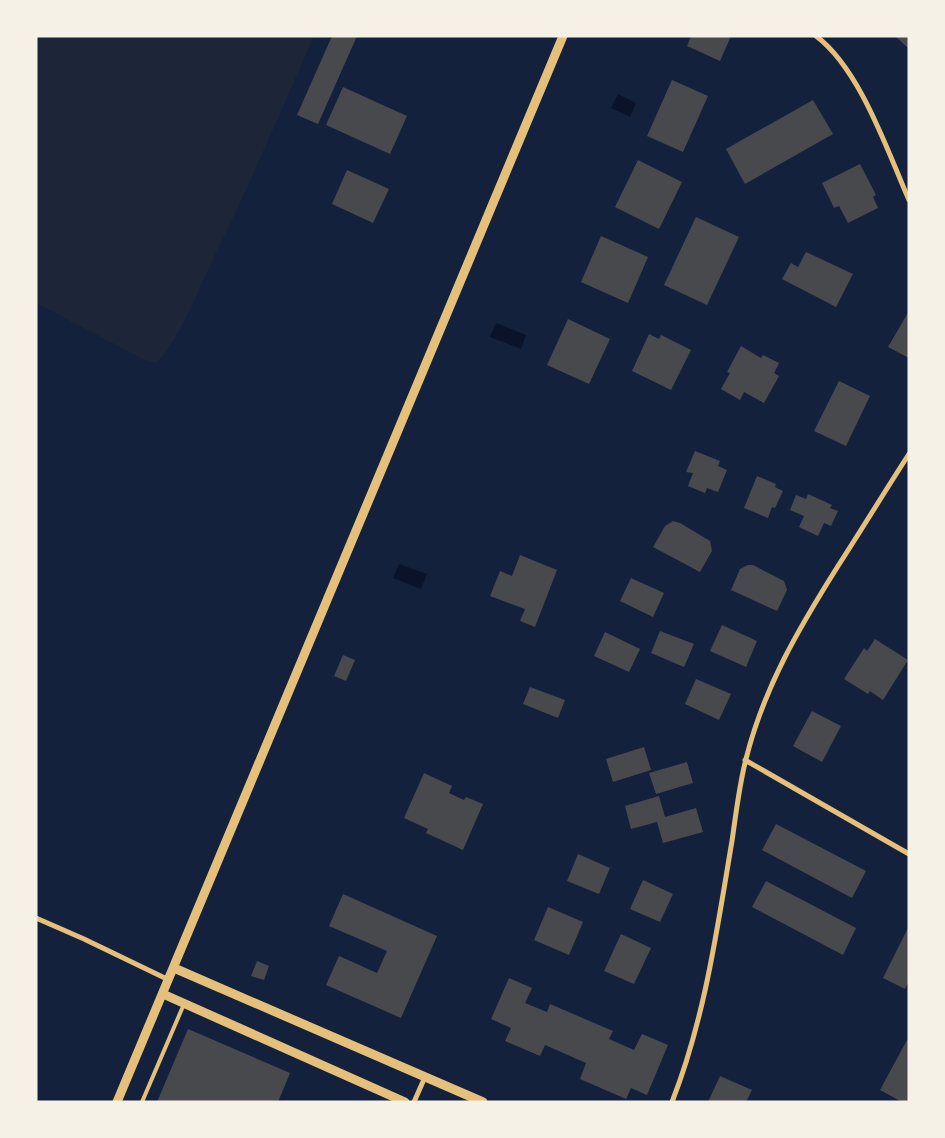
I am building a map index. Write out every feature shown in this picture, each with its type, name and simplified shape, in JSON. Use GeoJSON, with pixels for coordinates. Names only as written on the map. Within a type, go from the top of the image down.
{"type":"FeatureCollection","features":[{"type":"Feature","properties":{"kind":"street"},"geometry":{"type":"LineString","coordinates":[[117,1102],[564,36]]}},
{"type":"Feature","properties":{"kind":"street"},"geometry":{"type":"LineString","coordinates":[[816,36],[841,61],[855,83],[870,111],[909,200]]}},
{"type":"Feature","properties":{"kind":"street"},"geometry":{"type":"LineString","coordinates":[[672,1102],[689,1055],[707,984],[745,760],[764,700],[785,654],[806,617],[909,454]]}},
{"type":"Feature","properties":{"kind":"street"},"geometry":{"type":"LineString","coordinates":[[745,760],[909,854]]}},
{"type":"Feature","properties":{"kind":"street"},"geometry":{"type":"LineString","coordinates":[[36,918],[84,938],[169,980]]}},
{"type":"Feature","properties":{"kind":"street"},"geometry":{"type":"LineString","coordinates":[[174,968],[483,1102]]}},
{"type":"Feature","properties":{"kind":"street"},"geometry":{"type":"LineString","coordinates":[[163,994],[405,1102]]}},
{"type":"Feature","properties":{"kind":"street"},"geometry":{"type":"LineString","coordinates":[[414,1102],[425,1077]]}},
{"type":"Feature","properties":{"kind":"lane"},"geometry":{"type":"LineString","coordinates":[[142,1102],[184,1004]]}},
{"type":"Feature","properties":{"kind":"shaded area"},"geometry":{"type":"Polygon","coordinates":[[[36,36],[314,36],[252,176],[188,313],[174,340],[157,363],[143,359],[36,303],[36,36]]]}},
{"type":"Feature","properties":{"kind":"shaded area"},"geometry":{"type":"Polygon","coordinates":[[[618,94],[636,103],[630,117],[611,108],[618,94]]]}},
{"type":"Feature","properties":{"kind":"shaded area"},"geometry":{"type":"Polygon","coordinates":[[[496,323],[526,335],[521,349],[490,337],[496,323]]]}},
{"type":"Feature","properties":{"kind":"shaded area"},"geometry":{"type":"Polygon","coordinates":[[[399,564],[427,574],[421,589],[393,578],[399,564]]]}},
{"type":"Feature","properties":{"kind":"building"},"geometry":{"type":"Polygon","coordinates":[[[332,36],[357,36],[318,124],[297,115],[332,36]]]}},
{"type":"Feature","properties":{"kind":"building"},"geometry":{"type":"Polygon","coordinates":[[[691,36],[731,36],[720,61],[687,46],[691,36]]]}},
{"type":"Feature","properties":{"kind":"building"},"geometry":{"type":"Polygon","coordinates":[[[895,36],[909,36],[909,49],[895,36]]]}},
{"type":"Feature","properties":{"kind":"building"},"geometry":{"type":"Polygon","coordinates":[[[672,80],[708,96],[683,152],[647,136],[672,80]]]}},
{"type":"Feature","properties":{"kind":"building"},"geometry":{"type":"Polygon","coordinates":[[[343,87],[407,116],[390,154],[326,125],[343,87]]]}},
{"type":"Feature","properties":{"kind":"building"},"geometry":{"type":"Polygon","coordinates":[[[813,100],[833,134],[745,184],[726,149],[813,100]]]}},
{"type":"Feature","properties":{"kind":"building"},"geometry":{"type":"Polygon","coordinates":[[[638,160],[682,182],[659,229],[615,207],[638,160]]]}},
{"type":"Feature","properties":{"kind":"building"},"geometry":{"type":"Polygon","coordinates":[[[860,164],[876,195],[873,197],[878,208],[848,223],[839,206],[834,208],[822,183],[860,164]]]}},
{"type":"Feature","properties":{"kind":"building"},"geometry":{"type":"Polygon","coordinates":[[[347,170],[389,189],[373,223],[332,204],[347,170]]]}},
{"type":"Feature","properties":{"kind":"building"},"geometry":{"type":"Polygon","coordinates":[[[696,217],[739,237],[707,305],[664,285],[696,217]]]}},
{"type":"Feature","properties":{"kind":"building"},"geometry":{"type":"Polygon","coordinates":[[[601,236],[648,257],[628,303],[581,282],[601,236]]]}},
{"type":"Feature","properties":{"kind":"building"},"geometry":{"type":"Polygon","coordinates":[[[806,252],[853,274],[836,307],[782,279],[791,263],[798,267],[806,252]]]}},
{"type":"Feature","properties":{"kind":"building"},"geometry":{"type":"Polygon","coordinates":[[[909,311],[909,358],[888,347],[909,311]]]}},
{"type":"Feature","properties":{"kind":"building"},"geometry":{"type":"Polygon","coordinates":[[[568,319],[610,339],[589,384],[547,365],[568,319]]]}},
{"type":"Feature","properties":{"kind":"building"},"geometry":{"type":"Polygon","coordinates":[[[649,334],[659,339],[661,335],[691,350],[671,390],[632,371],[649,334]]]}},
{"type":"Feature","properties":{"kind":"building"},"geometry":{"type":"Polygon","coordinates":[[[741,346],[761,358],[763,355],[779,363],[774,373],[779,376],[764,403],[744,392],[740,400],[721,389],[730,373],[727,372],[741,346]]]}},
{"type":"Feature","properties":{"kind":"building"},"geometry":{"type":"Polygon","coordinates":[[[839,381],[870,396],[846,446],[814,431],[839,381]]]}},
{"type":"Feature","properties":{"kind":"building"},"geometry":{"type":"Polygon","coordinates":[[[695,451],[720,461],[718,466],[727,470],[718,492],[707,488],[705,493],[688,486],[693,473],[686,472],[695,451]]]}},
{"type":"Feature","properties":{"kind":"building"},"geometry":{"type":"Polygon","coordinates":[[[757,476],[776,484],[775,487],[783,491],[775,508],[772,507],[768,518],[744,508],[757,476]]]}},
{"type":"Feature","properties":{"kind":"building"},"geometry":{"type":"Polygon","coordinates":[[[808,494],[832,505],[830,508],[838,511],[831,526],[824,523],[818,536],[799,527],[804,516],[790,510],[796,495],[806,499],[808,494]]]}},
{"type":"Feature","properties":{"kind":"building"},"geometry":{"type":"Polygon","coordinates":[[[673,521],[680,523],[710,541],[712,551],[700,572],[653,547],[665,526],[673,521]]]}},
{"type":"Feature","properties":{"kind":"building"},"geometry":{"type":"Polygon","coordinates":[[[520,555],[557,570],[535,627],[520,621],[525,609],[490,596],[500,571],[512,576],[520,555]]]}},
{"type":"Feature","properties":{"kind":"building"},"geometry":{"type":"Polygon","coordinates":[[[753,565],[784,581],[787,590],[777,611],[731,590],[740,569],[753,565]]]}},
{"type":"Feature","properties":{"kind":"building"},"geometry":{"type":"Polygon","coordinates":[[[631,578],[664,593],[653,617],[620,601],[631,578]]]}},
{"type":"Feature","properties":{"kind":"building"},"geometry":{"type":"Polygon","coordinates":[[[722,625],[757,641],[746,667],[710,651],[722,625]]]}},
{"type":"Feature","properties":{"kind":"building"},"geometry":{"type":"Polygon","coordinates":[[[660,631],[694,644],[684,667],[651,653],[660,631]]]}},
{"type":"Feature","properties":{"kind":"building"},"geometry":{"type":"Polygon","coordinates":[[[605,632],[640,649],[629,672],[594,656],[605,632]]]}},
{"type":"Feature","properties":{"kind":"building"},"geometry":{"type":"Polygon","coordinates":[[[875,639],[908,660],[883,700],[870,691],[868,694],[844,679],[864,648],[867,651],[875,639]]]}},
{"type":"Feature","properties":{"kind":"building"},"geometry":{"type":"Polygon","coordinates":[[[343,655],[355,660],[346,681],[334,676],[343,655]]]}},
{"type":"Feature","properties":{"kind":"building"},"geometry":{"type":"Polygon","coordinates":[[[696,679],[731,694],[719,720],[685,704],[696,679]]]}},
{"type":"Feature","properties":{"kind":"building"},"geometry":{"type":"Polygon","coordinates":[[[530,687],[565,700],[558,718],[523,704],[530,687]]]}},
{"type":"Feature","properties":{"kind":"building"},"geometry":{"type":"Polygon","coordinates":[[[812,711],[841,726],[822,762],[793,746],[812,711]]]}},
{"type":"Feature","properties":{"kind":"building"},"geometry":{"type":"Polygon","coordinates":[[[644,747],[651,770],[613,782],[606,759],[644,747]]]}},
{"type":"Feature","properties":{"kind":"building"},"geometry":{"type":"Polygon","coordinates":[[[687,762],[693,783],[656,794],[649,773],[687,762]]]}},
{"type":"Feature","properties":{"kind":"building"},"geometry":{"type":"Polygon","coordinates":[[[424,773],[452,786],[449,793],[464,800],[466,797],[483,804],[463,850],[426,833],[428,829],[404,818],[424,773]]]}},
{"type":"Feature","properties":{"kind":"building"},"geometry":{"type":"Polygon","coordinates":[[[659,796],[665,817],[696,808],[703,832],[663,843],[657,822],[631,829],[625,806],[659,796]]]}},
{"type":"Feature","properties":{"kind":"building"},"geometry":{"type":"Polygon","coordinates":[[[776,824],[866,871],[852,898],[762,850],[776,824]]]}},
{"type":"Feature","properties":{"kind":"building"},"geometry":{"type":"Polygon","coordinates":[[[578,854],[610,868],[599,894],[567,881],[578,854]]]}},
{"type":"Feature","properties":{"kind":"building"},"geometry":{"type":"Polygon","coordinates":[[[643,880],[673,894],[660,922],[630,909],[643,880]]]}},
{"type":"Feature","properties":{"kind":"building"},"geometry":{"type":"Polygon","coordinates":[[[766,881],[856,928],[843,955],[752,907],[766,881]]]}},
{"type":"Feature","properties":{"kind":"building"},"geometry":{"type":"Polygon","coordinates":[[[343,894],[437,936],[401,1018],[326,985],[339,956],[377,973],[387,951],[329,926],[343,894]]]}},
{"type":"Feature","properties":{"kind":"building"},"geometry":{"type":"Polygon","coordinates":[[[548,907],[583,922],[569,955],[534,940],[548,907]]]}},
{"type":"Feature","properties":{"kind":"building"},"geometry":{"type":"Polygon","coordinates":[[[909,926],[909,981],[905,989],[883,978],[909,926]]]}},
{"type":"Feature","properties":{"kind":"building"},"geometry":{"type":"Polygon","coordinates":[[[621,934],[651,948],[634,984],[604,971],[621,934]]]}},
{"type":"Feature","properties":{"kind":"building"},"geometry":{"type":"Polygon","coordinates":[[[257,961],[269,966],[264,980],[251,976],[257,961]]]}},
{"type":"Feature","properties":{"kind":"building"},"geometry":{"type":"Polygon","coordinates":[[[509,978],[532,988],[525,1003],[547,1012],[550,1004],[613,1031],[609,1039],[634,1050],[642,1034],[668,1045],[647,1095],[631,1088],[626,1099],[580,1079],[586,1063],[545,1045],[540,1056],[505,1041],[511,1028],[491,1019],[509,978]]]}},
{"type":"Feature","properties":{"kind":"building"},"geometry":{"type":"Polygon","coordinates":[[[188,1029],[290,1073],[278,1102],[157,1102],[188,1029]]]}},
{"type":"Feature","properties":{"kind":"building"},"geometry":{"type":"Polygon","coordinates":[[[907,1040],[909,1041],[909,1102],[902,1102],[880,1090],[907,1040]]]}},
{"type":"Feature","properties":{"kind":"building"},"geometry":{"type":"Polygon","coordinates":[[[720,1076],[752,1090],[746,1102],[708,1102],[720,1076]]]}}]}
